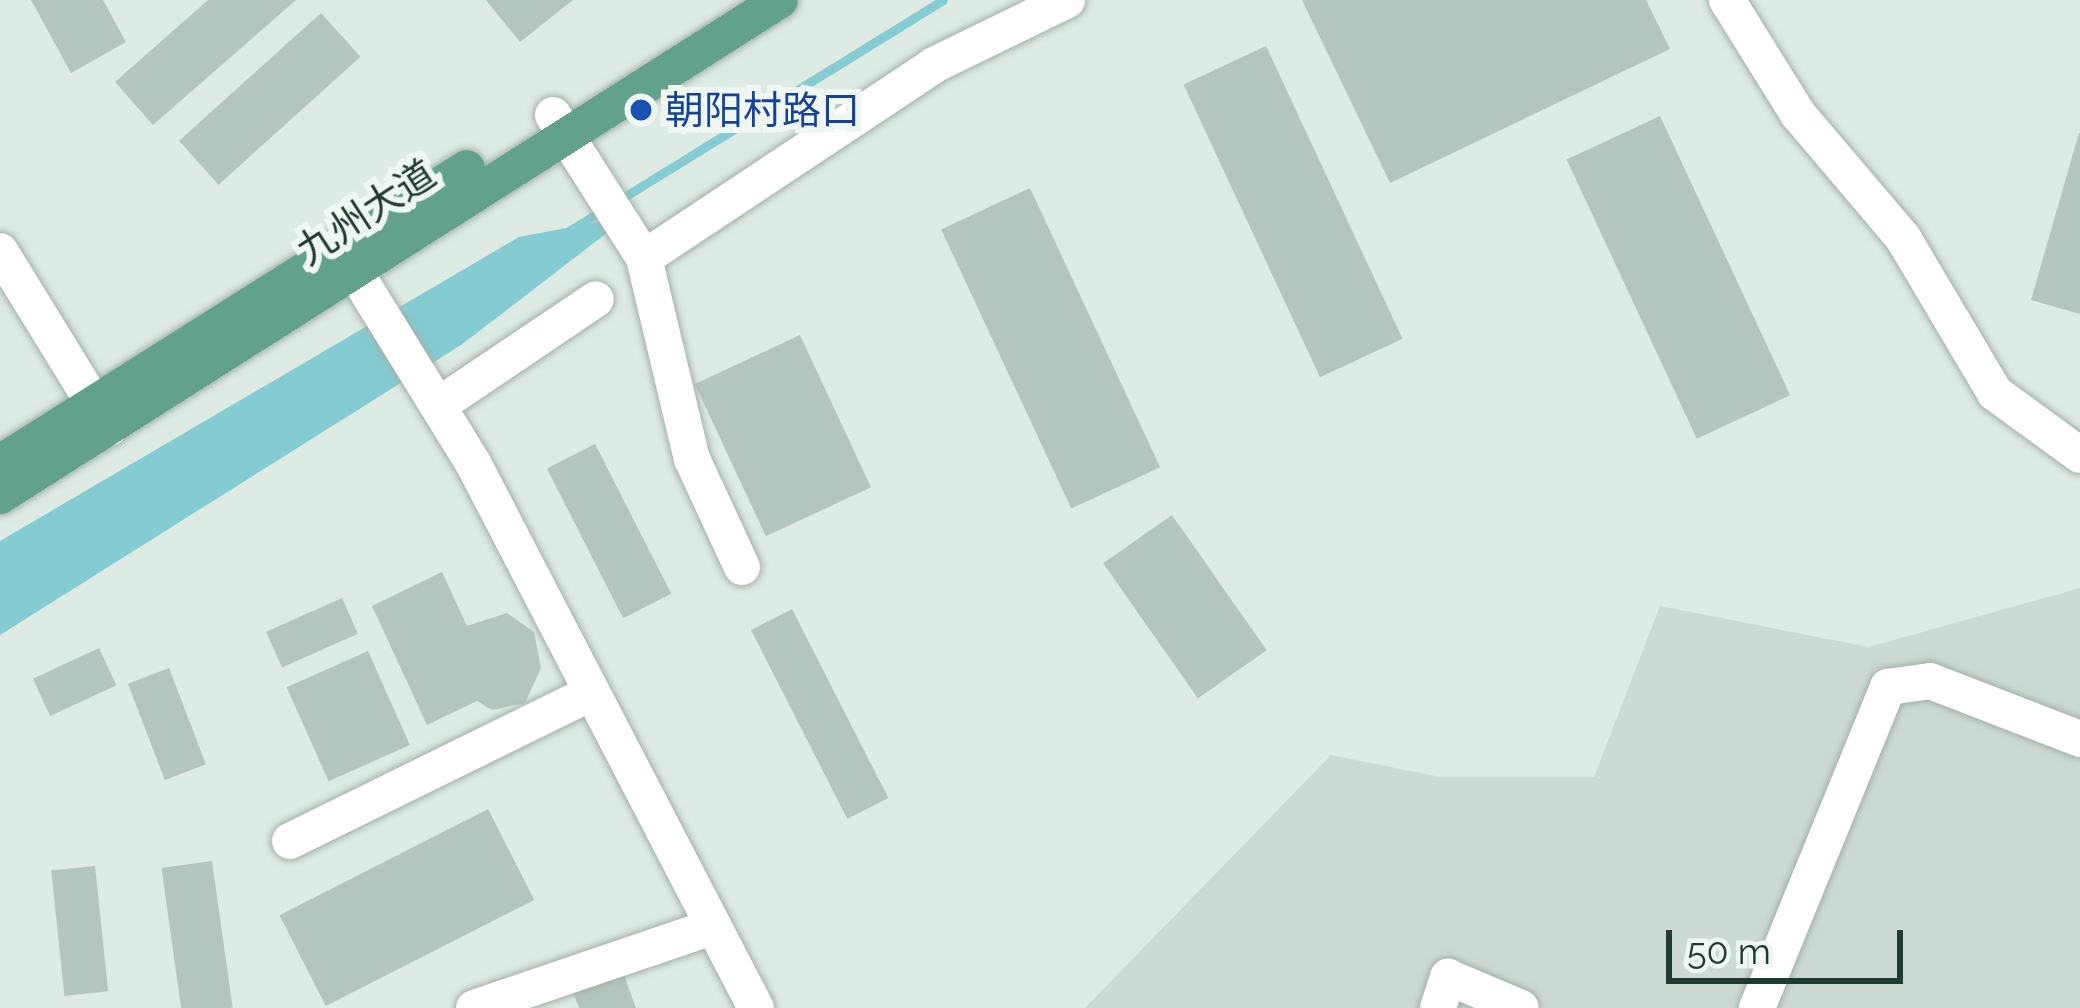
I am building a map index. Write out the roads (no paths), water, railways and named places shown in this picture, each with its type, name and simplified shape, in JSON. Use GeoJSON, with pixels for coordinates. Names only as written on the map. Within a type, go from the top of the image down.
{"type":"FeatureCollection","features":[{"type":"Feature","properties":{"kind":"main road"},"geometry":{"type":"LineString","coordinates":[[556,124],[741,0]]}},
{"type":"Feature","properties":{"kind":"main road","name":"九州大道"},"geometry":{"type":"LineString","coordinates":[[0,496],[101,415],[556,124],[780,0]]}},
{"type":"Feature","properties":{"kind":"main road"},"geometry":{"type":"LineString","coordinates":[[0,463],[101,415]]}},
{"type":"Feature","properties":{"kind":"street"},"geometry":{"type":"LineString","coordinates":[[644,258],[934,65],[1067,0]]}},
{"type":"Feature","properties":{"kind":"street"},"geometry":{"type":"LineString","coordinates":[[1727,0],[1798,114],[1903,238],[1995,393],[2080,454]]}},
{"type":"Feature","properties":{"kind":"street"},"geometry":{"type":"LineString","coordinates":[[556,124],[644,258],[692,458],[742,567]]}},
{"type":"Feature","properties":{"kind":"street"},"geometry":{"type":"LineString","coordinates":[[0,250],[101,415]]}},
{"type":"Feature","properties":{"kind":"street"},"geometry":{"type":"LineString","coordinates":[[348,258],[429,390],[709,928],[756,1008]]}},
{"type":"Feature","properties":{"kind":"street"},"geometry":{"type":"LineString","coordinates":[[429,390],[596,299]]}},
{"type":"Feature","properties":{"kind":"street"},"geometry":{"type":"LineString","coordinates":[[1757,1008],[1888,687],[1930,681],[2080,739]]}},
{"type":"Feature","properties":{"kind":"street"},"geometry":{"type":"LineString","coordinates":[[290,842],[589,694]]}},
{"type":"Feature","properties":{"kind":"street"},"geometry":{"type":"LineString","coordinates":[[474,1008],[709,928]]}},
{"type":"Feature","properties":{"kind":"street"},"geometry":{"type":"LineString","coordinates":[[1438,1008],[1448,977],[1522,1008]]}},
{"type":"Feature","properties":{"kind":"water"},"geometry":{"type":"Polygon","coordinates":[[[629,216],[461,345],[0,635],[0,541],[519,237],[629,216]]]}},
{"type":"Feature","properties":{"kind":"waterway"},"geometry":{"type":"LineString","coordinates":[[616,202],[943,0]]}},
{"type":"Feature","properties":{"kind":"waterway"},"geometry":{"type":"LineString","coordinates":[[570,230],[602,211]]}},
{"type":"Feature","properties":{"kind":"place","name":"朝阳村路口"},"geometry":{"type":"Point","coordinates":[641,110]}}]}
